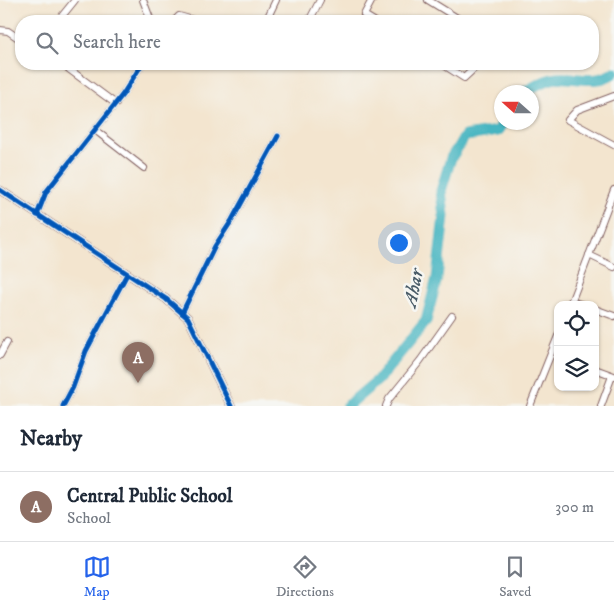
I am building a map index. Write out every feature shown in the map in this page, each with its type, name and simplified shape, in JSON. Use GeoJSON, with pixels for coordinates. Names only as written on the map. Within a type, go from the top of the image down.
{"type":"FeatureCollection","features":[{"type":"Feature","properties":{"kind":"street"},"geometry":{"type":"LineString","coordinates":[[63,15],[76,0]]}},
{"type":"Feature","properties":{"kind":"street"},"geometry":{"type":"LineString","coordinates":[[143,0],[148,15]]}},
{"type":"Feature","properties":{"kind":"street"},"geometry":{"type":"LineString","coordinates":[[269,15],[276,0]]}},
{"type":"Feature","properties":{"kind":"street"},"geometry":{"type":"LineString","coordinates":[[312,15],[320,0]]}},
{"type":"Feature","properties":{"kind":"street"},"geometry":{"type":"LineString","coordinates":[[364,15],[372,0]]}},
{"type":"Feature","properties":{"kind":"street"},"geometry":{"type":"LineString","coordinates":[[428,0],[452,15]]}},
{"type":"Feature","properties":{"kind":"street"},"geometry":{"type":"LineString","coordinates":[[0,30],[8,31],[15,36]]}},
{"type":"Feature","properties":{"kind":"street"},"geometry":{"type":"LineString","coordinates":[[70,70],[116,104]]}},
{"type":"Feature","properties":{"kind":"street"},"geometry":{"type":"LineString","coordinates":[[37,215],[46,192],[116,104],[138,70]]}},
{"type":"Feature","properties":{"kind":"street"},"geometry":{"type":"LineString","coordinates":[[451,70],[464,78],[473,70]]}},
{"type":"Feature","properties":{"kind":"street"},"geometry":{"type":"LineString","coordinates":[[614,96],[577,110],[568,120],[614,145]]}},
{"type":"Feature","properties":{"kind":"street"},"geometry":{"type":"LineString","coordinates":[[95,130],[144,168]]}},
{"type":"Feature","properties":{"kind":"street"},"geometry":{"type":"LineString","coordinates":[[182,313],[215,246],[232,220],[278,136]]}},
{"type":"Feature","properties":{"kind":"street"},"geometry":{"type":"LineString","coordinates":[[0,190],[166,299],[188,318],[232,406]]}},
{"type":"Feature","properties":{"kind":"street"},"geometry":{"type":"LineString","coordinates":[[572,301],[614,190]]}},
{"type":"Feature","properties":{"kind":"street"},"geometry":{"type":"LineString","coordinates":[[589,255],[614,267]]}},
{"type":"Feature","properties":{"kind":"street"},"geometry":{"type":"LineString","coordinates":[[63,406],[73,387],[86,351],[127,274]]}},
{"type":"Feature","properties":{"kind":"street"},"geometry":{"type":"LineString","coordinates":[[599,310],[614,316]]}},
{"type":"Feature","properties":{"kind":"street"},"geometry":{"type":"LineString","coordinates":[[386,406],[389,399],[420,361],[452,316]]}},
{"type":"Feature","properties":{"kind":"street"},"geometry":{"type":"LineString","coordinates":[[0,355],[7,342]]}},
{"type":"Feature","properties":{"kind":"street"},"geometry":{"type":"LineString","coordinates":[[530,406],[554,354]]}},
{"type":"Feature","properties":{"kind":"street"},"geometry":{"type":"LineString","coordinates":[[599,371],[613,376],[601,406]]}},
{"type":"Feature","properties":{"kind":"waterway","name":"Ahar"},"geometry":{"type":"LineString","coordinates":[[538,85],[553,79],[601,79],[614,72]]}},
{"type":"Feature","properties":{"kind":"waterway","name":"Ahar"},"geometry":{"type":"LineString","coordinates":[[347,406],[379,379],[426,321],[437,278],[444,216],[441,191],[451,158],[465,136],[499,130]]}},
{"type":"Feature","properties":{"kind":"cycle path"},"geometry":{"type":"LineString","coordinates":[[37,215],[46,192],[123,94],[138,70]]}},
{"type":"Feature","properties":{"kind":"cycle path"},"geometry":{"type":"LineString","coordinates":[[182,313],[215,246],[232,220],[278,136]]}},
{"type":"Feature","properties":{"kind":"cycle path"},"geometry":{"type":"LineString","coordinates":[[0,190],[166,299],[188,318],[231,406]]}},
{"type":"Feature","properties":{"kind":"cycle path"},"geometry":{"type":"LineString","coordinates":[[63,406],[73,387],[86,351],[127,274]]}},
{"type":"Feature","properties":{"kind":"place","name":"Central Public School"},"geometry":{"type":"Point","coordinates":[138,383]}}]}
